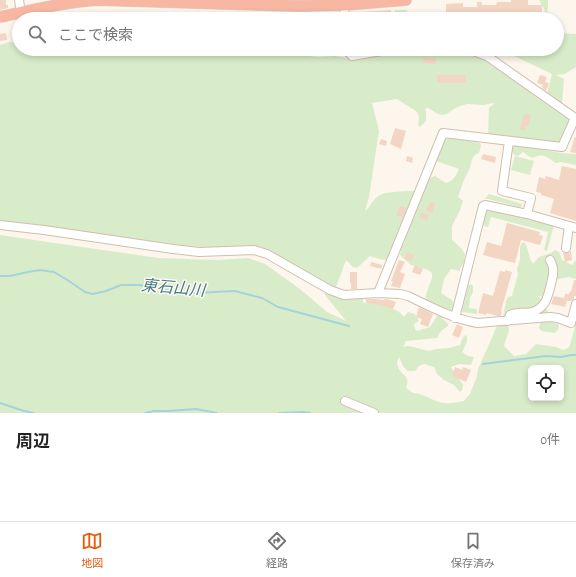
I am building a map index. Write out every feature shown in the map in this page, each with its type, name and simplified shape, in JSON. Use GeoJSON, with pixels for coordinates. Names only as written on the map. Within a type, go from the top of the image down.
{"type":"FeatureCollection","features":[{"type":"Feature","properties":{"kind":"highway"},"geometry":{"type":"LineString","coordinates":[[26,12],[83,1],[130,0],[257,2],[299,6],[406,0]]}},
{"type":"Feature","properties":{"kind":"highway"},"geometry":{"type":"LineString","coordinates":[[0,17],[12,15]]}},
{"type":"Feature","properties":{"kind":"street"},"geometry":{"type":"LineString","coordinates":[[19,0],[21,12]]}},
{"type":"Feature","properties":{"kind":"street"},"geometry":{"type":"LineString","coordinates":[[378,293],[444,133],[562,147],[576,119],[487,56]]}},
{"type":"Feature","properties":{"kind":"street"},"geometry":{"type":"LineString","coordinates":[[509,141],[502,191],[531,198],[523,214]]}},
{"type":"Feature","properties":{"kind":"street"},"geometry":{"type":"LineString","coordinates":[[455,318],[483,206],[485,205],[572,227],[566,248]]}},
{"type":"Feature","properties":{"kind":"street"},"geometry":{"type":"LineString","coordinates":[[0,225],[44,230],[173,250],[199,252],[254,250],[267,254],[330,290],[344,295],[378,293],[400,294],[408,296],[455,318],[468,322],[478,323],[550,317],[558,318],[573,324],[576,304]]}},
{"type":"Feature","properties":{"kind":"street"},"geometry":{"type":"LineString","coordinates":[[508,321],[510,315],[513,313],[532,312],[543,306],[546,302],[553,274],[553,268],[550,260]]}},
{"type":"Feature","properties":{"kind":"street"},"geometry":{"type":"LineString","coordinates":[[345,401],[374,413]]}},
{"type":"Feature","properties":{"kind":"green space"},"geometry":{"type":"Polygon","coordinates":[[[539,0],[548,0],[547,12],[544,12],[545,11],[539,0]]]}},
{"type":"Feature","properties":{"kind":"green space"},"geometry":{"type":"Polygon","coordinates":[[[395,10],[407,10],[407,12],[395,12],[395,10]]]}},
{"type":"Feature","properties":{"kind":"green space"},"geometry":{"type":"Polygon","coordinates":[[[564,33],[576,34],[576,67],[565,74],[556,75],[564,79],[562,105],[547,93],[552,74],[514,56],[564,56],[564,33]]]}},
{"type":"Feature","properties":{"kind":"green space"},"geometry":{"type":"Polygon","coordinates":[[[12,42],[12,56],[335,56],[350,59],[375,56],[480,57],[571,119],[559,144],[488,135],[489,108],[494,103],[483,105],[467,104],[457,107],[447,114],[442,115],[428,108],[425,109],[426,121],[420,127],[418,125],[418,113],[397,99],[372,103],[379,131],[369,197],[365,211],[375,199],[386,193],[399,191],[424,191],[430,178],[435,176],[446,183],[452,180],[459,169],[436,161],[440,149],[446,139],[452,138],[480,143],[481,146],[479,153],[472,159],[470,168],[458,197],[463,201],[452,226],[452,240],[465,254],[464,262],[459,271],[451,269],[444,279],[441,293],[452,300],[455,308],[451,313],[425,300],[432,278],[432,273],[428,270],[411,265],[400,255],[401,248],[405,241],[399,236],[389,257],[385,260],[370,256],[357,268],[353,267],[346,260],[335,290],[329,288],[267,249],[254,246],[211,248],[0,221],[0,45],[12,42]]]}},
{"type":"Feature","properties":{"kind":"green space"},"geometry":{"type":"Polygon","coordinates":[[[515,145],[561,153],[576,154],[576,165],[560,162],[556,163],[543,156],[533,158],[523,152],[518,156],[514,155],[512,147],[515,145]]]}},
{"type":"Feature","properties":{"kind":"green space"},"geometry":{"type":"Polygon","coordinates":[[[515,156],[534,161],[530,175],[511,170],[515,156]]]}},
{"type":"Feature","properties":{"kind":"green space"},"geometry":{"type":"Polygon","coordinates":[[[489,194],[522,205],[519,207],[484,199],[489,194]]]}},
{"type":"Feature","properties":{"kind":"green space"},"geometry":{"type":"Polygon","coordinates":[[[489,209],[554,225],[547,251],[544,250],[548,232],[491,217],[488,227],[484,226],[483,220],[487,210],[489,209]]]}},
{"type":"Feature","properties":{"kind":"green space"},"geometry":{"type":"Polygon","coordinates":[[[0,235],[158,258],[217,260],[248,258],[265,264],[300,289],[327,312],[346,321],[325,295],[324,291],[363,297],[363,303],[380,304],[398,311],[404,317],[408,312],[415,314],[419,321],[414,324],[417,331],[430,327],[437,316],[440,316],[448,324],[448,326],[441,331],[437,338],[406,341],[403,347],[409,346],[429,351],[449,348],[460,345],[463,337],[466,335],[467,342],[462,352],[468,356],[474,357],[471,365],[459,364],[451,367],[463,385],[462,390],[460,392],[454,385],[444,380],[437,374],[434,367],[424,364],[419,366],[415,371],[407,371],[399,357],[397,362],[399,369],[407,379],[406,388],[413,393],[421,394],[444,403],[464,401],[470,394],[478,369],[498,326],[507,324],[509,332],[504,346],[514,356],[526,354],[536,344],[556,347],[563,350],[569,347],[576,321],[576,413],[0,413],[0,235]]]}},
{"type":"Feature","properties":{"kind":"green space"},"geometry":{"type":"Polygon","coordinates":[[[524,242],[533,264],[539,257],[555,250],[559,252],[562,260],[572,265],[576,260],[576,279],[569,277],[548,281],[547,292],[543,297],[538,296],[544,299],[539,306],[547,310],[548,312],[545,314],[536,312],[519,317],[503,317],[506,301],[508,297],[512,296],[518,274],[517,269],[520,260],[520,246],[524,242]]]}},
{"type":"Feature","properties":{"kind":"green space"},"geometry":{"type":"Polygon","coordinates":[[[471,284],[473,286],[473,292],[470,298],[469,308],[477,309],[477,314],[462,312],[468,286],[471,284]]]}},
{"type":"Feature","properties":{"kind":"green space"},"geometry":{"type":"Polygon","coordinates":[[[542,321],[558,324],[559,328],[555,333],[542,331],[539,328],[542,321]]]}},
{"type":"Feature","properties":{"kind":"building"},"geometry":{"type":"Polygon","coordinates":[[[0,0],[6,0],[6,5],[8,5],[8,8],[0,10],[0,0]]]}},
{"type":"Feature","properties":{"kind":"building"},"geometry":{"type":"Polygon","coordinates":[[[511,0],[528,0],[528,5],[542,5],[542,12],[446,12],[446,4],[463,3],[463,7],[477,7],[477,2],[482,2],[482,5],[496,5],[497,2],[511,2],[511,0]]]}},
{"type":"Feature","properties":{"kind":"building"},"geometry":{"type":"Polygon","coordinates":[[[391,10],[391,12],[362,12],[391,10]]]}},
{"type":"Feature","properties":{"kind":"building"},"geometry":{"type":"Polygon","coordinates":[[[6,33],[7,40],[0,41],[0,34],[6,33]]]}},
{"type":"Feature","properties":{"kind":"building"},"geometry":{"type":"Polygon","coordinates":[[[424,57],[436,59],[436,64],[423,63],[424,57]]]}},
{"type":"Feature","properties":{"kind":"building"},"geometry":{"type":"Polygon","coordinates":[[[437,75],[466,75],[466,83],[437,83],[437,75]]]}},
{"type":"Feature","properties":{"kind":"building"},"geometry":{"type":"Polygon","coordinates":[[[540,75],[547,77],[545,82],[549,83],[546,91],[542,88],[543,85],[537,83],[540,75]]]}},
{"type":"Feature","properties":{"kind":"building"},"geometry":{"type":"Polygon","coordinates":[[[524,114],[531,115],[528,126],[526,126],[525,130],[520,129],[524,114]]]}},
{"type":"Feature","properties":{"kind":"building"},"geometry":{"type":"Polygon","coordinates":[[[395,128],[406,131],[401,149],[390,144],[395,128]]]}},
{"type":"Feature","properties":{"kind":"building"},"geometry":{"type":"Polygon","coordinates":[[[576,137],[576,153],[570,152],[576,137]]]}},
{"type":"Feature","properties":{"kind":"building"},"geometry":{"type":"Polygon","coordinates":[[[381,139],[387,141],[386,146],[379,144],[381,139]]]}},
{"type":"Feature","properties":{"kind":"building"},"geometry":{"type":"Polygon","coordinates":[[[483,154],[496,157],[495,163],[481,159],[483,154]]]}},
{"type":"Feature","properties":{"kind":"building"},"geometry":{"type":"Polygon","coordinates":[[[407,156],[413,158],[412,163],[406,161],[407,156]]]}},
{"type":"Feature","properties":{"kind":"building"},"geometry":{"type":"Polygon","coordinates":[[[562,166],[576,169],[576,221],[550,213],[554,199],[536,192],[539,177],[545,179],[546,176],[559,180],[562,166]]]}},
{"type":"Feature","properties":{"kind":"building"},"geometry":{"type":"Polygon","coordinates":[[[430,202],[435,204],[432,213],[426,211],[430,202]]]}},
{"type":"Feature","properties":{"kind":"building"},"geometry":{"type":"Polygon","coordinates":[[[400,206],[406,208],[403,217],[396,215],[400,206]]]}},
{"type":"Feature","properties":{"kind":"building"},"geometry":{"type":"Polygon","coordinates":[[[421,212],[429,215],[427,221],[419,218],[421,212]]]}},
{"type":"Feature","properties":{"kind":"building"},"geometry":{"type":"Polygon","coordinates":[[[507,223],[540,232],[539,235],[543,236],[540,245],[521,240],[515,263],[483,255],[487,242],[501,246],[507,223]]]}},
{"type":"Feature","properties":{"kind":"building"},"geometry":{"type":"Polygon","coordinates":[[[571,251],[572,260],[565,262],[563,253],[568,253],[571,251]]]}},
{"type":"Feature","properties":{"kind":"building"},"geometry":{"type":"Polygon","coordinates":[[[407,252],[414,255],[412,261],[404,258],[407,252]]]}},
{"type":"Feature","properties":{"kind":"building"},"geometry":{"type":"Polygon","coordinates":[[[399,260],[405,262],[400,272],[405,274],[400,288],[391,286],[393,281],[391,281],[399,260]]]}},
{"type":"Feature","properties":{"kind":"building"},"geometry":{"type":"Polygon","coordinates":[[[371,262],[382,265],[381,269],[370,266],[371,262]]]}},
{"type":"Feature","properties":{"kind":"building"},"geometry":{"type":"Polygon","coordinates":[[[415,265],[423,269],[420,275],[412,272],[415,265]]]}},
{"type":"Feature","properties":{"kind":"building"},"geometry":{"type":"Polygon","coordinates":[[[505,270],[512,272],[501,311],[501,316],[478,313],[483,293],[493,296],[500,271],[505,272],[505,270]]]}},
{"type":"Feature","properties":{"kind":"building"},"geometry":{"type":"Polygon","coordinates":[[[350,272],[357,272],[357,289],[351,289],[350,272]]]}},
{"type":"Feature","properties":{"kind":"building"},"geometry":{"type":"Polygon","coordinates":[[[574,280],[576,280],[576,296],[574,296],[574,299],[567,301],[565,307],[551,304],[554,296],[564,298],[565,294],[569,294],[570,291],[571,292],[574,280]]]}},
{"type":"Feature","properties":{"kind":"building"},"geometry":{"type":"Polygon","coordinates":[[[365,299],[387,299],[396,302],[393,309],[377,304],[366,303],[365,299]]]}},
{"type":"Feature","properties":{"kind":"building"},"geometry":{"type":"Polygon","coordinates":[[[419,307],[433,314],[428,327],[420,324],[422,319],[416,317],[419,307]]]}},
{"type":"Feature","properties":{"kind":"building"},"geometry":{"type":"Polygon","coordinates":[[[457,324],[463,327],[459,338],[452,335],[457,324]]]}},
{"type":"Feature","properties":{"kind":"building"},"geometry":{"type":"Polygon","coordinates":[[[455,367],[462,370],[463,367],[471,370],[466,382],[452,376],[455,367]]]}},
{"type":"Feature","properties":{"kind":"waterway","name":"東石山川"},"geometry":{"type":"LineString","coordinates":[[0,276],[10,276],[40,270],[54,272],[85,292],[93,294],[121,285],[140,285],[176,292],[195,293],[235,291],[262,298],[278,307],[349,326]]}},
{"type":"Feature","properties":{"kind":"waterway","name":"東石山川"},"geometry":{"type":"LineString","coordinates":[[483,364],[546,356],[561,357],[576,355]]}},
{"type":"Feature","properties":{"kind":"waterway"},"geometry":{"type":"LineString","coordinates":[[0,403],[34,413]]}},
{"type":"Feature","properties":{"kind":"waterway"},"geometry":{"type":"LineString","coordinates":[[145,413],[154,411],[196,409],[217,413]]}},
{"type":"Feature","properties":{"kind":"waterway"},"geometry":{"type":"LineString","coordinates":[[279,413],[310,413]]}}]}
